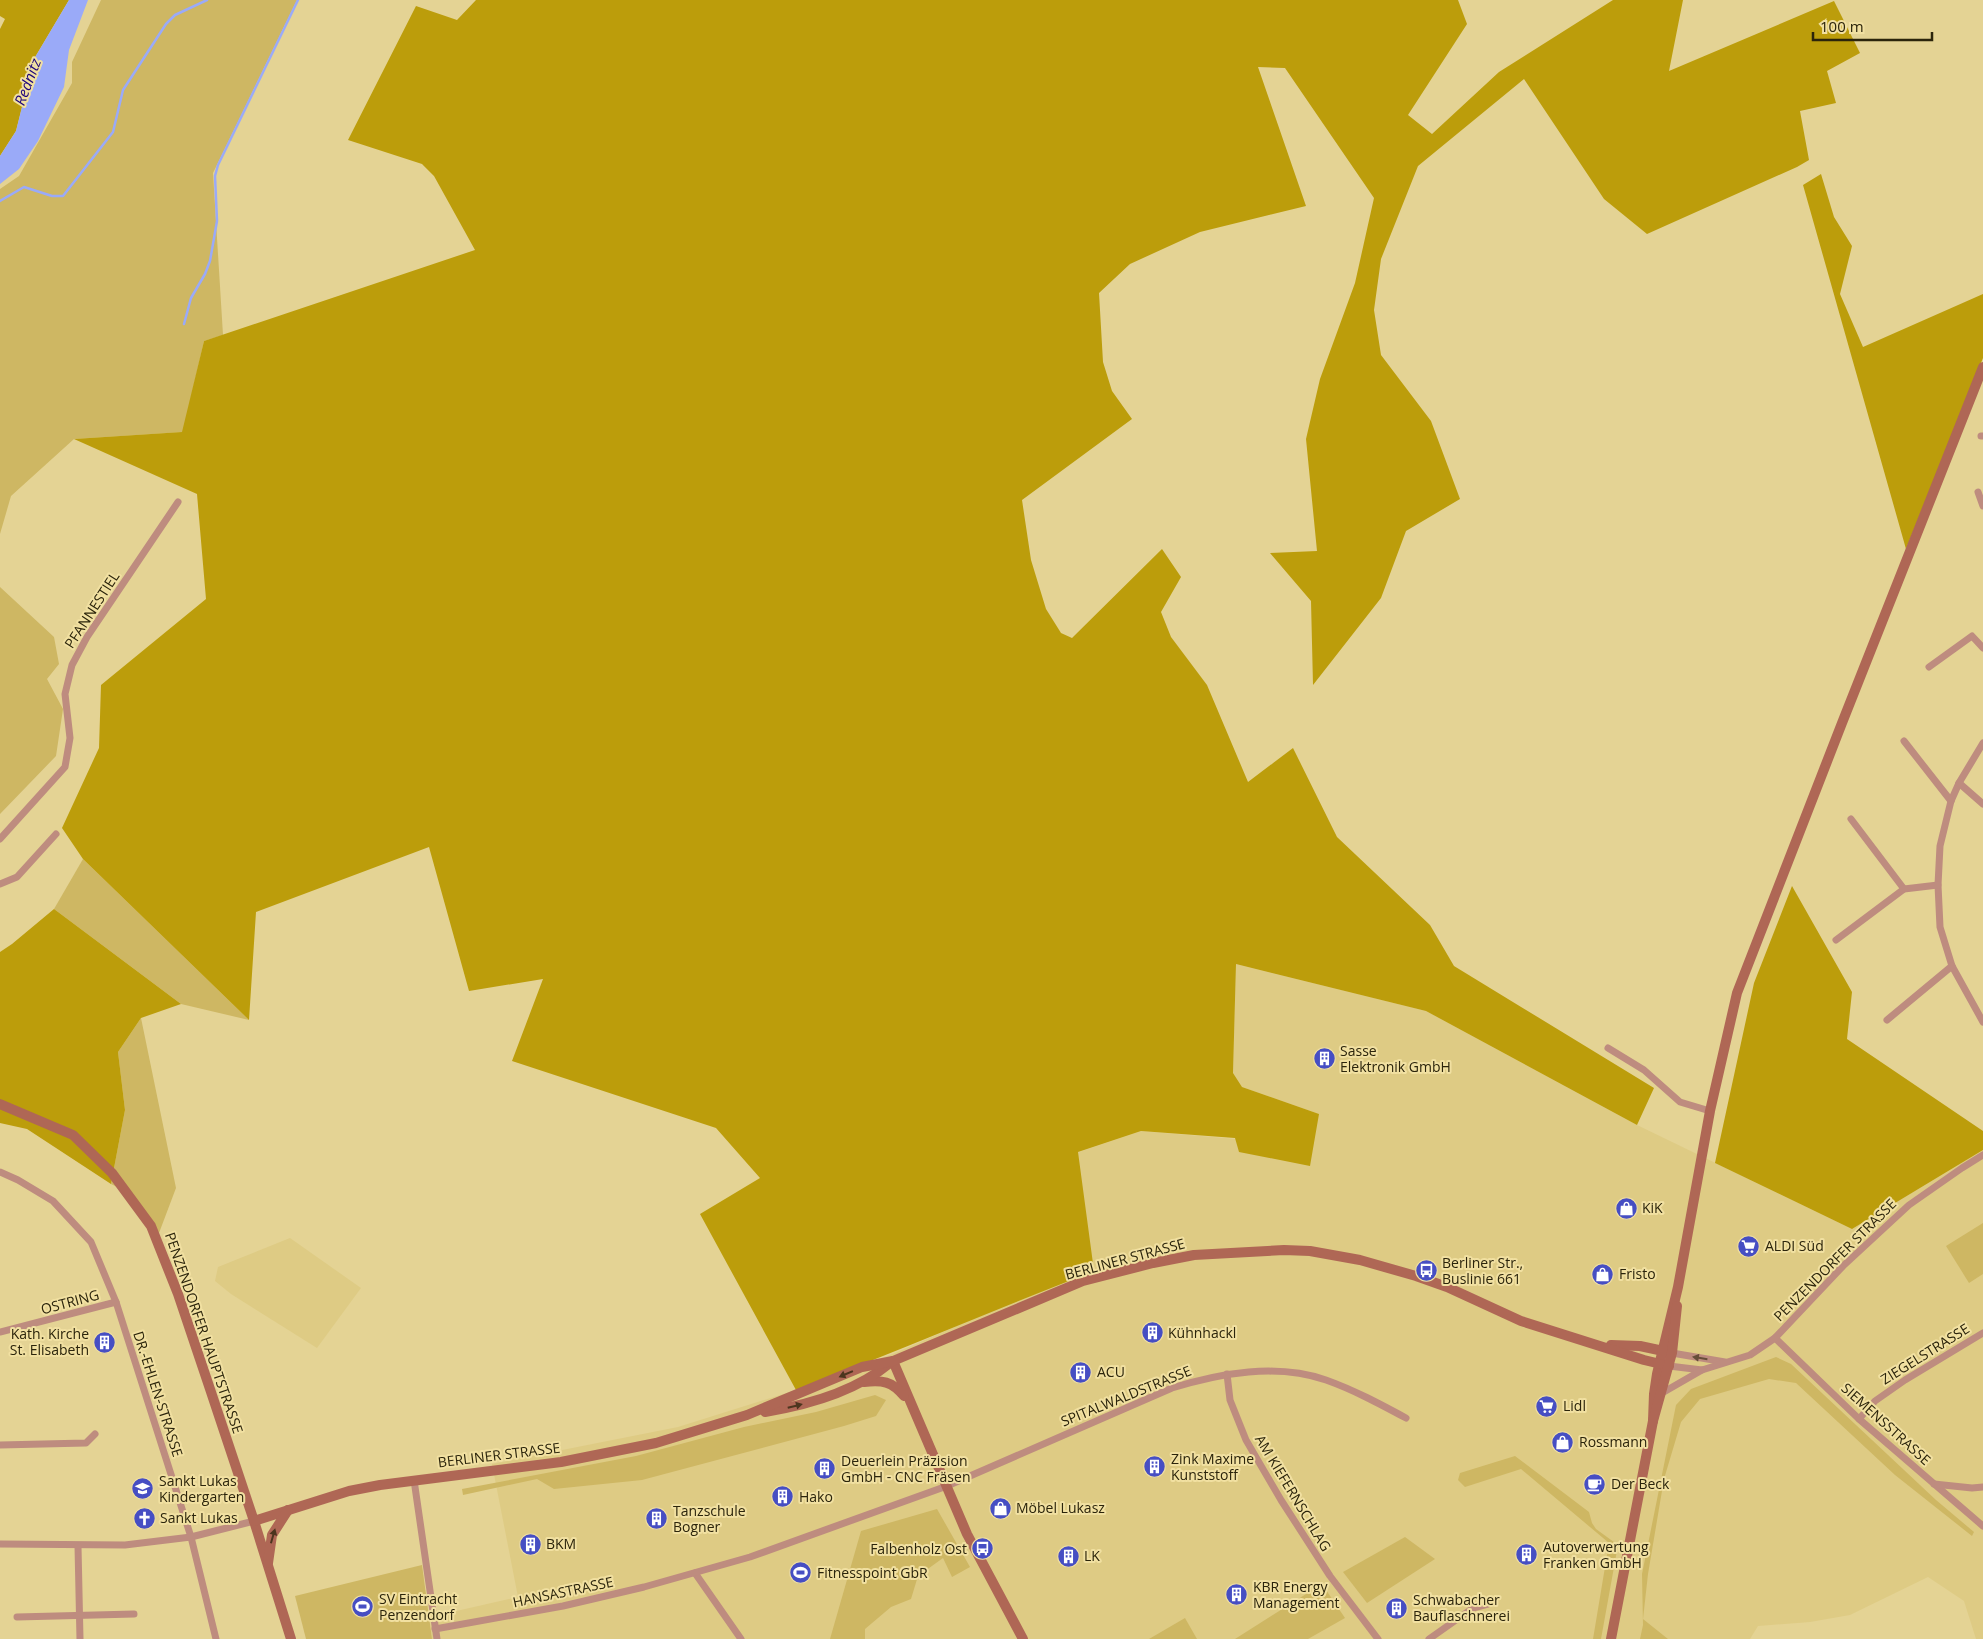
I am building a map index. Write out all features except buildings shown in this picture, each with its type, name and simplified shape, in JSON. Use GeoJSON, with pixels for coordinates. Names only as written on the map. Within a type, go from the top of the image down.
{"type":"FeatureCollection","features":[{"type":"Feature","properties":{"kind":"main road"},"geometry":{"type":"LineString","coordinates":[[1653,1421],[1654,1394],[1667,1352],[1710,1110],[1738,993],[1842,723],[1983,367]]}},
{"type":"Feature","properties":{"kind":"main road","name":"PENZENDORFER HAUPTSTRASSE"},"geometry":{"type":"LineString","coordinates":[[0,1104],[73,1135],[112,1172],[152,1226],[178,1294],[254,1521],[291,1639]]}},
{"type":"Feature","properties":{"kind":"main road","name":"BERLINER STRASSE"},"geometry":{"type":"LineString","coordinates":[[254,1521],[349,1491],[414,1480],[561,1462],[656,1443],[747,1415],[862,1367],[892,1361],[1083,1281],[1152,1263],[1194,1255],[1284,1250],[1310,1251],[1360,1260],[1447,1287],[1521,1321],[1664,1365]]}},
{"type":"Feature","properties":{"kind":"main road","name":"BERLINER STRASSE"},"geometry":{"type":"LineString","coordinates":[[1602,1345],[1640,1346],[1667,1352]]}},
{"type":"Feature","properties":{"kind":"main road"},"geometry":{"type":"LineString","coordinates":[[892,1361],[966,1534],[1023,1639]]}},
{"type":"Feature","properties":{"kind":"main road","name":"BERLINER STRASSE"},"geometry":{"type":"LineString","coordinates":[[747,1415],[816,1401],[879,1372],[892,1361]]}},
{"type":"Feature","properties":{"kind":"main road"},"geometry":{"type":"LineString","coordinates":[[1611,1639],[1653,1421],[1662,1393],[1664,1365]]}},
{"type":"Feature","properties":{"kind":"main road"},"geometry":{"type":"LineString","coordinates":[[858,1383],[876,1381],[892,1384],[898,1388],[914,1410]]}},
{"type":"Feature","properties":{"kind":"main road"},"geometry":{"type":"LineString","coordinates":[[268,1566],[272,1534],[288,1510]]}},
{"type":"Feature","properties":{"kind":"street"},"geometry":{"type":"LineString","coordinates":[[1978,492],[1983,506]]}},
{"type":"Feature","properties":{"kind":"street","name":"PFANNESTIEL"},"geometry":{"type":"LineString","coordinates":[[0,839],[65,767],[70,738],[65,694],[72,666],[87,637],[178,502]]}},
{"type":"Feature","properties":{"kind":"street"},"geometry":{"type":"LineString","coordinates":[[1929,667],[1972,636],[1983,648]]}},
{"type":"Feature","properties":{"kind":"street"},"geometry":{"type":"LineString","coordinates":[[1904,741],[1951,801]]}},
{"type":"Feature","properties":{"kind":"street"},"geometry":{"type":"LineString","coordinates":[[1983,743],[1959,783],[1951,801],[1940,846],[1938,885],[1940,927],[1952,966],[1983,1022]]}},
{"type":"Feature","properties":{"kind":"street"},"geometry":{"type":"LineString","coordinates":[[1959,783],[1983,804]]}},
{"type":"Feature","properties":{"kind":"street"},"geometry":{"type":"LineString","coordinates":[[1851,819],[1904,889]]}},
{"type":"Feature","properties":{"kind":"street"},"geometry":{"type":"LineString","coordinates":[[0,884],[17,877],[56,834]]}},
{"type":"Feature","properties":{"kind":"street"},"geometry":{"type":"LineString","coordinates":[[1836,940],[1904,889],[1938,885]]}},
{"type":"Feature","properties":{"kind":"street"},"geometry":{"type":"LineString","coordinates":[[1888,1020],[1952,966]]}},
{"type":"Feature","properties":{"kind":"street"},"geometry":{"type":"LineString","coordinates":[[1608,1048],[1644,1070],[1680,1102],[1710,1110]]}},
{"type":"Feature","properties":{"kind":"street","name":"PENZENDORFER STRASSE"},"geometry":{"type":"LineString","coordinates":[[1662,1393],[1702,1370],[1750,1355],[1775,1338],[1843,1266],[1909,1205],[1983,1155]]}},
{"type":"Feature","properties":{"kind":"street","name":"OSTRING"},"geometry":{"type":"LineString","coordinates":[[0,1172],[18,1180],[53,1201],[91,1242],[116,1302],[0,1332]]}},
{"type":"Feature","properties":{"kind":"street","name":"DR.-EHLEN-STRASSE"},"geometry":{"type":"LineString","coordinates":[[116,1302],[191,1537],[216,1639]]}},
{"type":"Feature","properties":{"kind":"street","name":"ZIEGELSTRASSE"},"geometry":{"type":"LineString","coordinates":[[1859,1419],[1875,1401],[1905,1380],[1983,1333]]}},
{"type":"Feature","properties":{"kind":"street","name":"SIEMENSSTRASSE"},"geometry":{"type":"LineString","coordinates":[[1775,1338],[1859,1419],[1983,1526]]}},
{"type":"Feature","properties":{"kind":"street"},"geometry":{"type":"LineString","coordinates":[[1667,1352],[1728,1363]]}},
{"type":"Feature","properties":{"kind":"street","name":"PENZENDORFER STRASSE"},"geometry":{"type":"LineString","coordinates":[[1664,1365],[1702,1370]]}},
{"type":"Feature","properties":{"kind":"street","name":"SPITALWALDSTRASSE"},"geometry":{"type":"LineString","coordinates":[[947,1486],[1172,1388],[1200,1379],[1227,1374],[1260,1371],[1290,1373],[1324,1380],[1357,1392],[1406,1418]]}},
{"type":"Feature","properties":{"kind":"street","name":"AM KIEFERNSCHLAG"},"geometry":{"type":"LineString","coordinates":[[1227,1374],[1230,1400],[1235,1417],[1251,1449],[1330,1576],[1378,1639]]}},
{"type":"Feature","properties":{"kind":"street"},"geometry":{"type":"LineString","coordinates":[[0,1445],[86,1443],[95,1434]]}},
{"type":"Feature","properties":{"kind":"street"},"geometry":{"type":"LineString","coordinates":[[414,1480],[437,1639]]}},
{"type":"Feature","properties":{"kind":"street"},"geometry":{"type":"LineString","coordinates":[[1934,1484],[1972,1488],[1983,1487]]}},
{"type":"Feature","properties":{"kind":"street","name":"HANSASTRASSE"},"geometry":{"type":"LineString","coordinates":[[435,1629],[563,1606],[695,1573],[750,1557],[947,1486]]}},
{"type":"Feature","properties":{"kind":"street"},"geometry":{"type":"LineString","coordinates":[[0,1544],[125,1545],[191,1537],[254,1521]]}},
{"type":"Feature","properties":{"kind":"street"},"geometry":{"type":"LineString","coordinates":[[78,1546],[78,1616],[80,1639]]}},
{"type":"Feature","properties":{"kind":"street"},"geometry":{"type":"LineString","coordinates":[[695,1573],[741,1639]]}},
{"type":"Feature","properties":{"kind":"street"},"geometry":{"type":"LineString","coordinates":[[1429,1639],[1473,1608],[1488,1604]]}},
{"type":"Feature","properties":{"kind":"street"},"geometry":{"type":"LineString","coordinates":[[17,1618],[134,1614]]}},
{"type":"Feature","properties":{"kind":"shaded area"},"geometry":{"type":"Polygon","coordinates":[[[0,0],[69,0],[34,59],[16,131],[0,156],[0,29],[5,19],[0,16],[0,0]]]}},
{"type":"Feature","properties":{"kind":"shaded area"},"geometry":{"type":"Polygon","coordinates":[[[101,0],[297,0],[213,173],[223,335],[204,341],[183,432],[74,439],[11,496],[0,534],[0,189],[19,176],[72,83],[72,62],[101,0]]]}},
{"type":"Feature","properties":{"kind":"shaded area"},"geometry":{"type":"Polygon","coordinates":[[[476,0],[1458,0],[1467,24],[1408,115],[1432,134],[1499,72],[1613,0],[1683,0],[1669,71],[1834,1],[1860,53],[1827,71],[1836,103],[1800,111],[1809,160],[1647,234],[1604,199],[1524,79],[1418,166],[1381,259],[1374,310],[1381,355],[1431,421],[1460,499],[1406,531],[1381,598],[1313,685],[1311,601],[1270,553],[1317,551],[1306,439],[1320,379],[1355,283],[1374,198],[1285,68],[1258,67],[1306,206],[1200,232],[1130,264],[1099,293],[1103,362],[1112,391],[1132,419],[1022,500],[1031,560],[1046,609],[1061,633],[1072,638],[1162,549],[1181,577],[1161,612],[1171,637],[1207,685],[1248,782],[1293,748],[1337,837],[1430,925],[1454,966],[1654,1088],[1637,1125],[1426,1011],[1236,964],[1233,1073],[1242,1087],[1319,1114],[1310,1166],[1239,1152],[1235,1138],[1141,1131],[1078,1152],[1094,1271],[796,1390],[700,1214],[760,1178],[716,1128],[512,1061],[543,979],[469,991],[429,847],[256,912],[249,1020],[83,859],[62,828],[99,748],[101,685],[206,599],[197,494],[74,439],[182,432],[204,341],[475,250],[434,176],[422,164],[348,140],[416,6],[457,20],[476,0]]]}},
{"type":"Feature","properties":{"kind":"shaded area"},"geometry":{"type":"Polygon","coordinates":[[[1821,174],[1834,217],[1852,246],[1840,294],[1863,347],[1983,294],[1983,358],[1906,549],[1803,185],[1821,174]]]}},
{"type":"Feature","properties":{"kind":"shaded area"},"geometry":{"type":"Polygon","coordinates":[[[0,587],[54,637],[59,664],[47,679],[63,709],[56,756],[0,814],[0,587]]]}},
{"type":"Feature","properties":{"kind":"shaded area"},"geometry":{"type":"Polygon","coordinates":[[[83,859],[249,1020],[181,1004],[54,909],[83,859]]]}},
{"type":"Feature","properties":{"kind":"shaded area"},"geometry":{"type":"Polygon","coordinates":[[[1792,886],[1852,992],[1847,1039],[1983,1131],[1983,1150],[1852,1229],[1715,1163],[1754,983],[1792,886]]]}},
{"type":"Feature","properties":{"kind":"shaded area"},"geometry":{"type":"Polygon","coordinates":[[[54,909],[181,1004],[141,1018],[118,1052],[125,1110],[111,1184],[27,1129],[0,1123],[0,952],[54,909]]]}},
{"type":"Feature","properties":{"kind":"shaded area"},"geometry":{"type":"Polygon","coordinates":[[[1236,964],[1426,1011],[1637,1125],[1852,1229],[1983,1150],[1983,1639],[1976,1639],[1964,1601],[1928,1577],[1850,1615],[1810,1622],[1758,1626],[1750,1639],[432,1639],[430,1617],[518,1597],[492,1464],[678,1427],[796,1390],[895,1353],[975,1318],[1073,1154],[1141,1131],[1236,1139],[1319,1114],[1242,1087],[1233,1073],[1236,964]]]}},
{"type":"Feature","properties":{"kind":"shaded area"},"geometry":{"type":"Polygon","coordinates":[[[141,1018],[176,1188],[159,1233],[133,1195],[111,1184],[125,1110],[118,1052],[141,1018]]]}},
{"type":"Feature","properties":{"kind":"shaded area"},"geometry":{"type":"Polygon","coordinates":[[[1983,1223],[1983,1274],[1969,1283],[1946,1246],[1983,1223]]]}},
{"type":"Feature","properties":{"kind":"shaded area"},"geometry":{"type":"Polygon","coordinates":[[[290,1238],[361,1288],[317,1348],[231,1294],[215,1281],[218,1267],[290,1238]]]}},
{"type":"Feature","properties":{"kind":"shaded area"},"geometry":{"type":"Polygon","coordinates":[[[1776,1357],[1791,1364],[1936,1500],[1974,1532],[1972,1536],[1895,1475],[1796,1383],[1769,1379],[1700,1399],[1681,1422],[1664,1479],[1648,1574],[1643,1619],[1668,1639],[1640,1639],[1643,1625],[1642,1574],[1676,1405],[1691,1389],[1776,1357]]]}},
{"type":"Feature","properties":{"kind":"shaded area"},"geometry":{"type":"Polygon","coordinates":[[[875,1395],[886,1400],[876,1416],[642,1480],[554,1489],[537,1479],[463,1495],[462,1489],[636,1456],[744,1427],[816,1412],[875,1395]]]}},
{"type":"Feature","properties":{"kind":"shaded area"},"geometry":{"type":"Polygon","coordinates":[[[1515,1456],[1589,1512],[1596,1529],[1618,1545],[1601,1639],[1593,1639],[1609,1543],[1521,1469],[1465,1487],[1458,1480],[1460,1473],[1515,1456]]]}},
{"type":"Feature","properties":{"kind":"shaded area"},"geometry":{"type":"Polygon","coordinates":[[[937,1509],[970,1567],[952,1577],[943,1558],[918,1576],[911,1599],[891,1607],[865,1629],[865,1639],[830,1639],[861,1531],[937,1509]]]}},
{"type":"Feature","properties":{"kind":"shaded area"},"geometry":{"type":"Polygon","coordinates":[[[1405,1537],[1435,1559],[1367,1603],[1343,1572],[1405,1537]]]}},
{"type":"Feature","properties":{"kind":"shaded area","name":"SV Eintracht Penzendorf"},"geometry":{"type":"Polygon","coordinates":[[[422,1565],[432,1639],[306,1639],[295,1596],[422,1565]]]}},
{"type":"Feature","properties":{"kind":"shaded area"},"geometry":{"type":"Polygon","coordinates":[[[1322,1584],[1345,1618],[1308,1639],[1235,1639],[1322,1584]]]}},
{"type":"Feature","properties":{"kind":"shaded area"},"geometry":{"type":"Polygon","coordinates":[[[1185,1618],[1197,1639],[1149,1639],[1185,1618]]]}},
{"type":"Feature","properties":{"kind":"water"},"geometry":{"type":"Polygon","coordinates":[[[69,0],[88,0],[69,50],[64,87],[38,141],[19,169],[0,184],[0,156],[16,131],[34,59],[69,0]]]}},
{"type":"Feature","properties":{"kind":"waterway"},"geometry":{"type":"LineString","coordinates":[[0,201],[24,187],[52,196],[63,196],[113,132],[123,90],[166,24],[175,15],[207,0]]}},
{"type":"Feature","properties":{"kind":"waterway"},"geometry":{"type":"LineString","coordinates":[[184,324],[191,298],[210,261],[217,221],[215,176],[218,165],[298,0]]}},
{"type":"Feature","properties":{"kind":"place","name":"Sasse Elektronik GmbH"},"geometry":{"type":"Point","coordinates":[1324,1059]}},
{"type":"Feature","properties":{"kind":"place","name":"KiK"},"geometry":{"type":"Point","coordinates":[1626,1208]}},
{"type":"Feature","properties":{"kind":"place","name":"ALDI Süd"},"geometry":{"type":"Point","coordinates":[1749,1246]}},
{"type":"Feature","properties":{"kind":"place","name":"Berliner Str., Buslinie 661"},"geometry":{"type":"Point","coordinates":[1426,1271]}},
{"type":"Feature","properties":{"kind":"place","name":"Fristo"},"geometry":{"type":"Point","coordinates":[1603,1274]}},
{"type":"Feature","properties":{"kind":"place","name":"Kühnhackl"},"geometry":{"type":"Point","coordinates":[1152,1333]}},
{"type":"Feature","properties":{"kind":"place","name":"Kath. Kirche St. Elisabeth"},"geometry":{"type":"Point","coordinates":[105,1342]}},
{"type":"Feature","properties":{"kind":"place","name":"ACU"},"geometry":{"type":"Point","coordinates":[1081,1372]}},
{"type":"Feature","properties":{"kind":"place","name":"Lidl"},"geometry":{"type":"Point","coordinates":[1547,1406]}},
{"type":"Feature","properties":{"kind":"place","name":"Rossmann"},"geometry":{"type":"Point","coordinates":[1563,1442]}},
{"type":"Feature","properties":{"kind":"place","name":"Zink Maxime Kunststoff"},"geometry":{"type":"Point","coordinates":[1155,1467]}},
{"type":"Feature","properties":{"kind":"place","name":"Deuerlein Präzision GmbH - CNC Fräsen"},"geometry":{"type":"Point","coordinates":[825,1469]}},
{"type":"Feature","properties":{"kind":"place","name":"Der Beck"},"geometry":{"type":"Point","coordinates":[1595,1484]}},
{"type":"Feature","properties":{"kind":"place","name":"Sankt Lukas Kindergarten"},"geometry":{"type":"Point","coordinates":[143,1489]}},
{"type":"Feature","properties":{"kind":"place","name":"Hako"},"geometry":{"type":"Point","coordinates":[783,1497]}},
{"type":"Feature","properties":{"kind":"place","name":"Möbel Lukasz"},"geometry":{"type":"Point","coordinates":[1000,1508]}},
{"type":"Feature","properties":{"kind":"place","name":"Sankt Lukas"},"geometry":{"type":"Point","coordinates":[144,1518]}},
{"type":"Feature","properties":{"kind":"place","name":"Tanzschule Bogner"},"geometry":{"type":"Point","coordinates":[657,1519]}},
{"type":"Feature","properties":{"kind":"place","name":"BKM"},"geometry":{"type":"Point","coordinates":[530,1544]}},
{"type":"Feature","properties":{"kind":"place","name":"Falbenholz Ost"},"geometry":{"type":"Point","coordinates":[983,1549]}},
{"type":"Feature","properties":{"kind":"place","name":"Autoverwertung Franken GmbH"},"geometry":{"type":"Point","coordinates":[1527,1555]}},
{"type":"Feature","properties":{"kind":"place","name":"LK"},"geometry":{"type":"Point","coordinates":[1068,1556]}},
{"type":"Feature","properties":{"kind":"place","name":"Fitnesspoint GbR"},"geometry":{"type":"Point","coordinates":[801,1573]}},
{"type":"Feature","properties":{"kind":"place","name":"KBR Energy Management"},"geometry":{"type":"Point","coordinates":[1237,1595]}},
{"type":"Feature","properties":{"kind":"place","name":"SV Eintracht Penzendorf"},"geometry":{"type":"Point","coordinates":[363,1607]}},
{"type":"Feature","properties":{"kind":"place","name":"Schwabacher Bauflaschnerei"},"geometry":{"type":"Point","coordinates":[1397,1608]}},
{"type":"Feature","properties":{"kind":"water label","name":"Rednitz"},"geometry":{"type":"Point","coordinates":[28,82]}}]}
